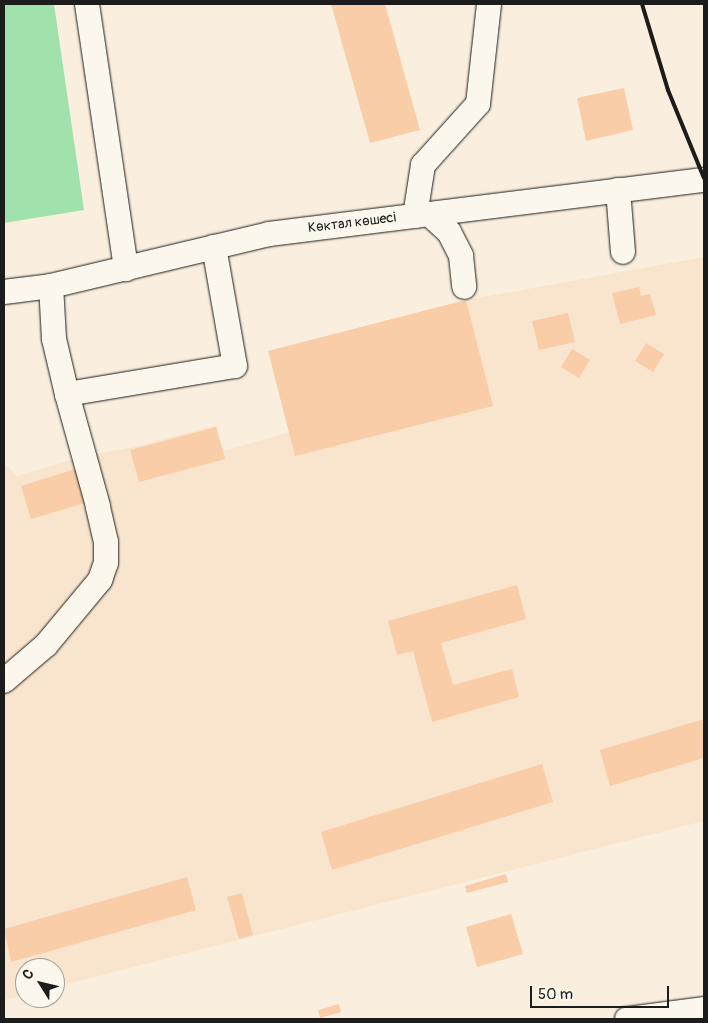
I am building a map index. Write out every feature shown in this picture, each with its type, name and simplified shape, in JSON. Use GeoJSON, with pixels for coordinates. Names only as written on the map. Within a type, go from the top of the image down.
{"type":"FeatureCollection","features":[{"type":"Feature","properties":{"kind":"street"},"geometry":{"type":"LineString","coordinates":[[87,4],[126,269]]}},
{"type":"Feature","properties":{"kind":"street"},"geometry":{"type":"LineString","coordinates":[[464,287],[461,256],[449,232],[422,215],[423,165],[478,104],[489,4]]}},
{"type":"Feature","properties":{"kind":"street","name":"Көктал көшесі"},"geometry":{"type":"LineString","coordinates":[[4,292],[51,286],[269,234],[704,180]]}},
{"type":"Feature","properties":{"kind":"street"},"geometry":{"type":"LineString","coordinates":[[618,190],[623,252]]}},
{"type":"Feature","properties":{"kind":"street"},"geometry":{"type":"LineString","coordinates":[[67,394],[235,366],[214,247]]}},
{"type":"Feature","properties":{"kind":"street"},"geometry":{"type":"LineString","coordinates":[[4,681],[46,645],[100,580],[106,563],[106,542],[98,506],[54,339],[51,286]]}},
{"type":"Feature","properties":{"kind":"street"},"geometry":{"type":"LineString","coordinates":[[627,1019],[704,1009]]}},
{"type":"Feature","properties":{"kind":"shaded area"},"geometry":{"type":"Polygon","coordinates":[[[704,257],[704,821],[65,984],[65,958],[15,958],[15,997],[4,1000],[4,463],[17,476],[84,456],[133,447],[216,425],[224,451],[289,432],[268,351],[466,300],[704,257]]]}},
{"type":"Feature","properties":{"kind":"green space"},"geometry":{"type":"Polygon","coordinates":[[[4,4],[54,4],[84,210],[4,223],[4,4]]]}},
{"type":"Feature","properties":{"kind":"building"},"geometry":{"type":"Polygon","coordinates":[[[331,4],[385,4],[420,130],[370,143],[331,4]]]}},
{"type":"Feature","properties":{"kind":"building"},"geometry":{"type":"Polygon","coordinates":[[[624,88],[633,130],[586,141],[577,98],[624,88]]]}},
{"type":"Feature","properties":{"kind":"building"},"geometry":{"type":"Polygon","coordinates":[[[639,287],[641,296],[650,294],[656,315],[620,324],[612,293],[639,287]]]}},
{"type":"Feature","properties":{"kind":"building"},"geometry":{"type":"Polygon","coordinates":[[[466,300],[493,406],[295,456],[268,351],[466,300]]]}},
{"type":"Feature","properties":{"kind":"building"},"geometry":{"type":"Polygon","coordinates":[[[568,313],[575,342],[539,350],[532,321],[568,313]]]}},
{"type":"Feature","properties":{"kind":"building"},"geometry":{"type":"Polygon","coordinates":[[[646,343],[664,354],[653,372],[635,361],[646,343]]]}},
{"type":"Feature","properties":{"kind":"building"},"geometry":{"type":"Polygon","coordinates":[[[572,349],[590,360],[579,378],[561,367],[572,349]]]}},
{"type":"Feature","properties":{"kind":"building"},"geometry":{"type":"Polygon","coordinates":[[[216,427],[225,459],[139,482],[130,450],[216,427]]]}},
{"type":"Feature","properties":{"kind":"building"},"geometry":{"type":"Polygon","coordinates":[[[85,466],[95,500],[31,519],[21,486],[85,466]]]}},
{"type":"Feature","properties":{"kind":"building"},"geometry":{"type":"Polygon","coordinates":[[[517,585],[526,619],[441,643],[453,685],[512,669],[519,697],[432,722],[413,651],[397,655],[388,621],[517,585]]]}},
{"type":"Feature","properties":{"kind":"building"},"geometry":{"type":"Polygon","coordinates":[[[704,719],[704,758],[610,786],[600,750],[704,719]]]}},
{"type":"Feature","properties":{"kind":"building"},"geometry":{"type":"Polygon","coordinates":[[[542,764],[553,802],[332,870],[321,832],[542,764]]]}},
{"type":"Feature","properties":{"kind":"building"},"geometry":{"type":"Polygon","coordinates":[[[506,874],[508,882],[467,893],[465,886],[506,874]]]}},
{"type":"Feature","properties":{"kind":"building"},"geometry":{"type":"Polygon","coordinates":[[[187,877],[196,910],[25,958],[15,958],[15,961],[11,962],[4,929],[187,877]]]}},
{"type":"Feature","properties":{"kind":"building"},"geometry":{"type":"Polygon","coordinates":[[[242,893],[253,935],[239,939],[227,897],[242,893]]]}},
{"type":"Feature","properties":{"kind":"building"},"geometry":{"type":"Polygon","coordinates":[[[511,914],[523,954],[477,967],[466,927],[511,914]]]}},
{"type":"Feature","properties":{"kind":"building"},"geometry":{"type":"Polygon","coordinates":[[[339,1004],[341,1012],[320,1018],[318,1010],[339,1004]]]}},
{"type":"Feature","properties":{"kind":"railway"},"geometry":{"type":"LineString","coordinates":[[642,4],[668,90],[704,178]]}}]}
